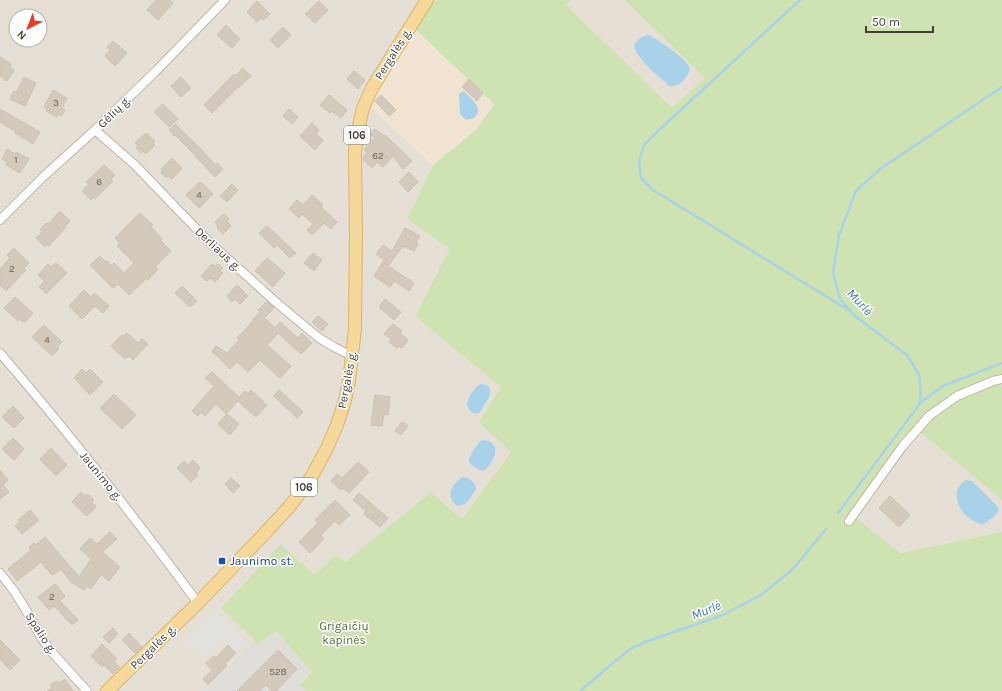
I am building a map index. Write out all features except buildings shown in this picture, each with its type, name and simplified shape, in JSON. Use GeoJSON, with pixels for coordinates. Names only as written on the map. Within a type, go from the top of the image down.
{"type":"FeatureCollection","features":[{"type":"Feature","properties":{"kind":"main road","name":"Pergalės g."},"geometry":{"type":"LineString","coordinates":[[107,691],[198,603],[268,531],[289,507],[312,476],[327,448],[337,425],[345,400],[355,329],[355,151],[358,128],[363,108],[372,88],[426,1]]}},
{"type":"Feature","properties":{"kind":"street","name":"Gėlių g."},"geometry":{"type":"LineString","coordinates":[[0,220],[44,176],[95,130],[156,71],[225,0]]}},
{"type":"Feature","properties":{"kind":"street","name":"Derliaus g."},"geometry":{"type":"LineString","coordinates":[[95,130],[135,165],[209,242],[278,304],[319,338],[352,356]]}},
{"type":"Feature","properties":{"kind":"street","name":"Jaunimo g."},"geometry":{"type":"LineString","coordinates":[[0,353],[121,500],[198,603]]}},
{"type":"Feature","properties":{"kind":"street"},"geometry":{"type":"LineString","coordinates":[[849,521],[902,447],[929,416],[957,396],[992,381],[1002,379]]}},
{"type":"Feature","properties":{"kind":"street","name":"Spalio g."},"geometry":{"type":"LineString","coordinates":[[0,573],[14,591],[50,650],[87,691]]}},
{"type":"Feature","properties":{"kind":"shaded area"},"geometry":{"type":"Polygon","coordinates":[[[0,0],[419,0],[362,95],[357,107],[353,124],[350,144],[350,339],[345,379],[328,434],[306,477],[267,525],[100,691],[0,691],[0,0]]]}},
{"type":"Feature","properties":{"kind":"shaded area"},"geometry":{"type":"Polygon","coordinates":[[[571,0],[625,0],[706,78],[672,108],[565,5],[571,0]]]}},
{"type":"Feature","properties":{"kind":"shaded area"},"geometry":{"type":"Polygon","coordinates":[[[415,29],[494,104],[476,130],[433,165],[369,105],[415,29]]]}},
{"type":"Feature","properties":{"kind":"shaded area"},"geometry":{"type":"Polygon","coordinates":[[[369,105],[433,165],[407,219],[451,249],[415,316],[502,387],[511,452],[462,519],[431,492],[345,562],[336,555],[314,575],[281,545],[221,608],[254,640],[203,691],[113,691],[329,457],[343,426],[355,387],[360,345],[360,144],[369,105]]]}},
{"type":"Feature","properties":{"kind":"shaded area"},"geometry":{"type":"Polygon","coordinates":[[[920,432],[1002,500],[1002,532],[900,553],[856,519],[920,432]]]}},
{"type":"Feature","properties":{"kind":"shaded area"},"geometry":{"type":"Polygon","coordinates":[[[215,611],[246,641],[237,650],[225,639],[202,657],[185,641],[215,611]]]}},
{"type":"Feature","properties":{"kind":"shaded area"},"geometry":{"type":"Polygon","coordinates":[[[276,631],[312,672],[299,684],[306,691],[203,691],[254,640],[258,644],[276,631]]]}},
{"type":"Feature","properties":{"kind":"green space","name":"Grigaičių kapinės"},"geometry":{"type":"Polygon","coordinates":[[[433,0],[571,0],[566,5],[672,108],[705,78],[625,0],[1002,0],[1002,500],[920,432],[856,518],[900,553],[1002,532],[1002,691],[306,691],[299,685],[312,672],[276,631],[258,644],[221,608],[281,544],[314,575],[336,555],[345,562],[431,492],[462,519],[511,452],[479,422],[501,387],[415,316],[450,249],[407,219],[433,165],[476,130],[494,104],[415,29],[433,0]]]}},
{"type":"Feature","properties":{"kind":"water"},"geometry":{"type":"Polygon","coordinates":[[[649,35],[665,45],[687,63],[690,68],[689,72],[680,84],[669,86],[644,63],[636,52],[634,46],[637,41],[642,37],[649,35]]]}},
{"type":"Feature","properties":{"kind":"water"},"geometry":{"type":"Polygon","coordinates":[[[463,91],[474,102],[478,110],[474,118],[466,120],[460,114],[459,94],[463,91]]]}},
{"type":"Feature","properties":{"kind":"water"},"geometry":{"type":"Polygon","coordinates":[[[480,384],[488,386],[490,389],[490,395],[481,411],[474,414],[469,410],[467,404],[472,392],[480,384]]]}},
{"type":"Feature","properties":{"kind":"water"},"geometry":{"type":"Polygon","coordinates":[[[482,440],[489,441],[495,448],[492,462],[485,470],[476,468],[469,462],[476,447],[482,440]]]}},
{"type":"Feature","properties":{"kind":"water"},"geometry":{"type":"Polygon","coordinates":[[[463,477],[472,481],[476,489],[467,502],[458,506],[451,499],[451,491],[456,483],[463,477]]]}},
{"type":"Feature","properties":{"kind":"water"},"geometry":{"type":"Polygon","coordinates":[[[966,480],[972,481],[999,509],[994,517],[982,525],[965,515],[958,503],[958,490],[966,480]]]}},
{"type":"Feature","properties":{"kind":"waterway"},"geometry":{"type":"LineString","coordinates":[[800,0],[644,145],[639,161],[641,178],[653,190],[850,311]]}},
{"type":"Feature","properties":{"kind":"waterway","name":"Murlė"},"geometry":{"type":"LineString","coordinates":[[838,513],[919,405],[921,393],[919,375],[908,356],[855,316],[840,299],[833,273],[839,235],[856,191],[880,169],[1002,87]]}},
{"type":"Feature","properties":{"kind":"waterway"},"geometry":{"type":"LineString","coordinates":[[919,404],[943,386],[1002,363]]}},
{"type":"Feature","properties":{"kind":"waterway","name":"Murlė"},"geometry":{"type":"LineString","coordinates":[[580,691],[630,649],[648,641],[723,615],[761,595],[793,569],[826,529]]}},
{"type":"Feature","properties":{"kind":"place","name":"Jaunimo st."},"geometry":{"type":"Point","coordinates":[222,561]}}]}
